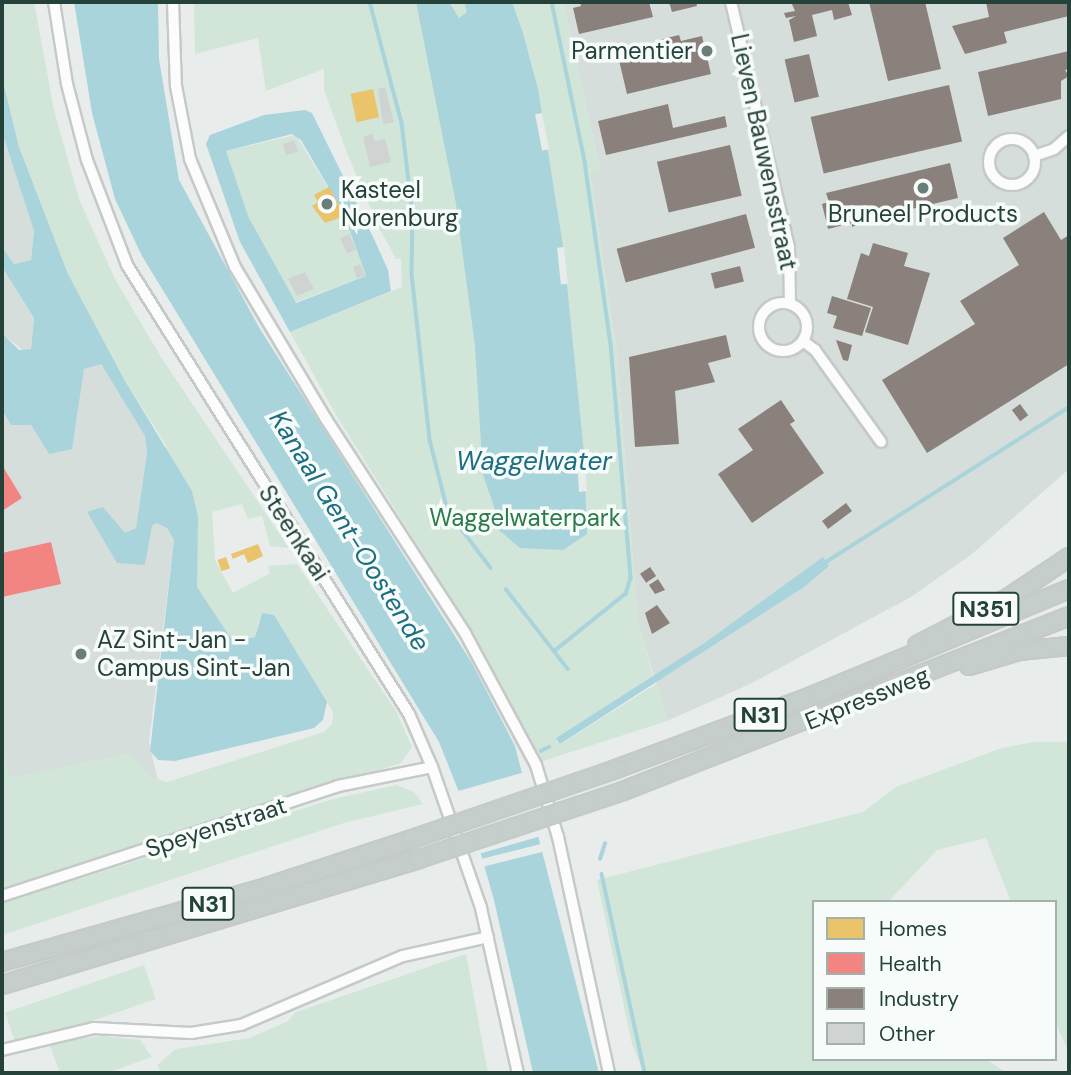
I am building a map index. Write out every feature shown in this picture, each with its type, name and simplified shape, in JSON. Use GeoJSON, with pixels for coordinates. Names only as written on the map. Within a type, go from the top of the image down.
{"type":"FeatureCollection","features":[{"type":"Feature","properties":{"kind":"highway","name":"N351"},"geometry":{"type":"LineString","coordinates":[[903,659],[922,639],[1008,598],[1069,557]]}},
{"type":"Feature","properties":{"kind":"highway","name":"Expressweg"},"geometry":{"type":"LineString","coordinates":[[2,961],[257,890],[616,769],[903,659],[1069,589]]}},
{"type":"Feature","properties":{"kind":"highway","name":"Expressweg"},"geometry":{"type":"LineString","coordinates":[[2,985],[419,859],[623,791],[1069,616]]}},
{"type":"Feature","properties":{"kind":"highway","name":"N351"},"geometry":{"type":"LineString","coordinates":[[936,670],[978,665],[1043,646],[1069,646]]}},
{"type":"Feature","properties":{"kind":"street","name":"Steenkaai"},"geometry":{"type":"LineString","coordinates":[[54,2],[67,84],[87,160],[127,265],[409,715],[432,767],[488,937],[518,1073]]}},
{"type":"Feature","properties":{"kind":"street"},"geometry":{"type":"LineString","coordinates":[[173,2],[176,86],[190,159],[235,267],[326,419],[490,674],[536,765],[558,837],[609,1073]]}},
{"type":"Feature","properties":{"kind":"street","name":"Lieven Bauwensstraat"},"geometry":{"type":"LineString","coordinates":[[731,2],[789,247],[790,304]]}},
{"type":"Feature","properties":{"kind":"street"},"geometry":{"type":"LineString","coordinates":[[1034,156],[1054,149],[1069,136]]}},
{"type":"Feature","properties":{"kind":"street"},"geometry":{"type":"LineString","coordinates":[[1006,139],[1026,144],[1034,156],[1031,176],[1016,186],[996,180],[989,167],[990,153],[1006,139]]}},
{"type":"Feature","properties":{"kind":"street"},"geometry":{"type":"LineString","coordinates":[[790,304],[807,320],[803,341],[792,350],[776,350],[760,331],[768,308],[790,304]]}},
{"type":"Feature","properties":{"kind":"street"},"geometry":{"type":"LineString","coordinates":[[803,341],[815,350],[881,442]]}},
{"type":"Feature","properties":{"kind":"street","name":"Speyenstraat"},"geometry":{"type":"LineString","coordinates":[[2,896],[338,786],[432,767]]}},
{"type":"Feature","properties":{"kind":"street"},"geometry":{"type":"LineString","coordinates":[[2,1050],[94,1028],[191,1033],[241,1025],[403,956],[488,937]]}},
{"type":"Feature","properties":{"kind":"shaded area"},"geometry":{"type":"Polygon","coordinates":[[[563,2],[1069,2],[1069,469],[972,554],[911,597],[750,684],[667,721],[638,622],[616,345],[590,172],[600,170],[563,2]]]}},
{"type":"Feature","properties":{"kind":"shaded area"},"geometry":{"type":"Polygon","coordinates":[[[2,132],[34,230],[31,260],[14,264],[2,247],[2,132]]]}},
{"type":"Feature","properties":{"kind":"shaded area"},"geometry":{"type":"Polygon","coordinates":[[[2,267],[34,318],[31,348],[24,351],[3,334],[2,344],[2,267]]]}},
{"type":"Feature","properties":{"kind":"shaded area","name":"AZ Sint-Jan - Campus Sint-Jan"},"geometry":{"type":"Polygon","coordinates":[[[91,364],[101,364],[145,436],[147,452],[136,528],[125,534],[103,507],[87,513],[124,562],[145,565],[152,526],[156,523],[167,528],[174,540],[149,742],[171,836],[2,892],[2,410],[11,425],[31,425],[49,454],[84,369],[91,364]]]}},
{"type":"Feature","properties":{"kind":"green space"},"geometry":{"type":"Polygon","coordinates":[[[2,2],[34,2],[54,110],[79,199],[115,279],[161,357],[289,548],[270,546],[262,516],[248,519],[242,504],[212,512],[215,560],[233,593],[270,573],[268,566],[297,564],[396,711],[412,747],[401,763],[2,892],[2,744],[9,774],[15,777],[129,753],[149,776],[167,782],[324,732],[332,724],[333,712],[274,615],[259,619],[255,637],[233,641],[197,587],[166,445],[125,381],[68,274],[19,147],[2,77],[2,2]]]}},
{"type":"Feature","properties":{"kind":"green space","name":"Waggelwaterpark"},"geometry":{"type":"Polygon","coordinates":[[[194,2],[563,2],[600,171],[590,173],[616,345],[638,622],[653,676],[556,738],[561,744],[656,684],[667,721],[540,762],[470,629],[336,415],[290,332],[402,287],[401,259],[396,259],[378,226],[347,153],[324,90],[324,69],[266,91],[258,38],[195,54],[194,2]]]}},
{"type":"Feature","properties":{"kind":"green space"},"geometry":{"type":"Polygon","coordinates":[[[296,135],[345,216],[366,276],[293,303],[249,218],[226,151],[296,135]]]}},
{"type":"Feature","properties":{"kind":"green space"},"geometry":{"type":"Polygon","coordinates":[[[1033,742],[1069,742],[1069,1052],[1057,1026],[1057,900],[1010,900],[986,838],[937,850],[890,900],[812,900],[812,1061],[989,1061],[1007,1073],[644,1073],[632,1044],[597,880],[863,812],[896,787],[1002,748],[1033,742]]]}},
{"type":"Feature","properties":{"kind":"green space"},"geometry":{"type":"Polygon","coordinates":[[[396,785],[414,792],[423,804],[344,823],[2,935],[2,903],[333,799],[396,785]]]}},
{"type":"Feature","properties":{"kind":"green space"},"geometry":{"type":"Polygon","coordinates":[[[466,954],[488,1073],[161,1073],[157,1065],[176,1049],[250,1038],[288,1021],[296,1012],[466,954]]]}},
{"type":"Feature","properties":{"kind":"green space"},"geometry":{"type":"Polygon","coordinates":[[[144,965],[156,999],[17,1047],[5,1013],[144,965]]]}},
{"type":"Feature","properties":{"kind":"green space"},"geometry":{"type":"Polygon","coordinates":[[[102,1036],[140,1040],[152,1057],[107,1073],[60,1073],[49,1043],[102,1036]]]}},
{"type":"Feature","properties":{"kind":"water","name":"Kanaal Gent-Oostende"},"geometry":{"type":"Polygon","coordinates":[[[74,2],[158,2],[159,59],[179,180],[260,329],[472,663],[515,746],[599,1073],[533,1073],[494,900],[474,830],[439,742],[142,256],[115,199],[92,113],[74,2]]]}},
{"type":"Feature","properties":{"kind":"water","name":"Waggelwater"},"geometry":{"type":"Polygon","coordinates":[[[416,2],[449,2],[459,18],[467,12],[464,2],[512,2],[523,33],[538,89],[563,246],[584,453],[587,534],[563,550],[520,548],[494,526],[498,518],[483,475],[475,346],[456,204],[416,2]]]}},
{"type":"Feature","properties":{"kind":"water"},"geometry":{"type":"Polygon","coordinates":[[[2,77],[19,147],[68,274],[125,381],[192,491],[198,517],[197,587],[233,641],[255,637],[262,613],[274,615],[327,702],[323,720],[314,728],[175,761],[158,760],[150,751],[174,540],[167,528],[156,523],[152,526],[145,565],[117,563],[87,512],[103,507],[125,533],[136,528],[147,452],[145,436],[101,364],[84,369],[72,449],[49,454],[31,425],[11,425],[2,410],[3,334],[19,350],[31,349],[34,318],[2,267],[2,247],[14,264],[31,260],[34,231],[2,132],[2,77]]]}},
{"type":"Feature","properties":{"kind":"water"},"geometry":{"type":"Polygon","coordinates":[[[305,110],[312,113],[388,270],[391,291],[290,332],[240,242],[206,144],[210,135],[264,115],[305,110]],[[292,134],[226,151],[249,218],[296,303],[366,276],[344,214],[301,140],[292,134]]]}},
{"type":"Feature","properties":{"kind":"water"},"geometry":{"type":"Polygon","coordinates":[[[823,557],[829,566],[804,587],[560,744],[556,738],[706,642],[823,557]]]}},
{"type":"Feature","properties":{"kind":"pier"},"geometry":{"type":"Polygon","coordinates":[[[542,113],[549,149],[542,151],[535,114],[542,113]]]}},
{"type":"Feature","properties":{"kind":"pier"},"geometry":{"type":"Polygon","coordinates":[[[564,247],[568,284],[561,285],[557,248],[564,247]]]}},
{"type":"Feature","properties":{"kind":"pier"},"geometry":{"type":"Polygon","coordinates":[[[577,455],[584,455],[587,491],[579,492],[577,455]]]}},
{"type":"Feature","properties":{"kind":"pier"},"geometry":{"type":"Polygon","coordinates":[[[525,772],[543,835],[474,855],[456,792],[525,772]]]}},
{"type":"Feature","properties":{"kind":"pier"},"geometry":{"type":"Polygon","coordinates":[[[545,843],[547,851],[481,867],[479,859],[545,843]]]}},
{"type":"Feature","properties":{"kind":"building: Homes"},"geometry":{"type":"Polygon","coordinates":[[[373,89],[379,117],[357,122],[351,94],[373,89]]]}},
{"type":"Feature","properties":{"kind":"building: Homes","name":"Kasteel Norenburg"},"geometry":{"type":"Polygon","coordinates":[[[329,187],[345,216],[325,223],[312,206],[318,202],[314,195],[329,187]]]}},
{"type":"Feature","properties":{"kind":"building: Homes"},"geometry":{"type":"Polygon","coordinates":[[[258,544],[263,556],[248,563],[244,554],[233,559],[231,554],[258,544]]]}},
{"type":"Feature","properties":{"kind":"building: Homes"},"geometry":{"type":"Polygon","coordinates":[[[226,557],[230,568],[222,571],[218,560],[226,557]]]}},
{"type":"Feature","properties":{"kind":"building: Health"},"geometry":{"type":"Polygon","coordinates":[[[2,465],[22,498],[2,511],[2,465]]]}},
{"type":"Feature","properties":{"kind":"building: Health"},"geometry":{"type":"Polygon","coordinates":[[[51,542],[61,584],[2,597],[2,553],[51,542]]]}},
{"type":"Feature","properties":{"kind":"building: Industry"},"geometry":{"type":"Polygon","coordinates":[[[580,2],[649,2],[653,17],[579,34],[573,8],[581,6],[580,2]]]}},
{"type":"Feature","properties":{"kind":"building: Industry"},"geometry":{"type":"Polygon","coordinates":[[[669,2],[696,2],[697,6],[672,12],[669,2]]]}},
{"type":"Feature","properties":{"kind":"building: Industry"},"geometry":{"type":"Polygon","coordinates":[[[791,2],[848,2],[852,15],[834,20],[832,10],[812,15],[817,36],[794,42],[789,20],[796,16],[786,18],[784,13],[795,11],[791,2]]]}},
{"type":"Feature","properties":{"kind":"building: Industry"},"geometry":{"type":"Polygon","coordinates":[[[869,2],[925,2],[941,69],[888,81],[869,2]]]}},
{"type":"Feature","properties":{"kind":"building: Industry"},"geometry":{"type":"Polygon","coordinates":[[[986,2],[1069,2],[1069,16],[1004,32],[1007,43],[965,54],[952,26],[989,17],[986,2]]]}},
{"type":"Feature","properties":{"kind":"building: Industry"},"geometry":{"type":"Polygon","coordinates":[[[679,35],[681,41],[702,36],[711,74],[627,94],[618,56],[660,46],[659,40],[679,35]]]}},
{"type":"Feature","properties":{"kind":"building: Industry"},"geometry":{"type":"Polygon","coordinates":[[[1069,51],[1069,69],[1065,70],[1069,76],[1061,81],[1061,99],[988,116],[978,72],[1069,51]]]}},
{"type":"Feature","properties":{"kind":"building: Industry"},"geometry":{"type":"Polygon","coordinates":[[[809,54],[819,97],[795,102],[785,60],[809,54]]]}},
{"type":"Feature","properties":{"kind":"building: Industry"},"geometry":{"type":"Polygon","coordinates":[[[949,85],[962,142],[824,173],[811,117],[949,85]]]}},
{"type":"Feature","properties":{"kind":"building: Industry"},"geometry":{"type":"Polygon","coordinates":[[[668,104],[673,128],[725,116],[727,127],[606,155],[598,121],[668,104]]]}},
{"type":"Feature","properties":{"kind":"building: Industry"},"geometry":{"type":"Polygon","coordinates":[[[730,145],[742,196],[669,213],[657,162],[730,145]]]}},
{"type":"Feature","properties":{"kind":"building: Industry"},"geometry":{"type":"Polygon","coordinates":[[[950,163],[958,198],[878,217],[880,222],[871,225],[869,219],[852,227],[852,223],[828,229],[822,204],[829,202],[826,193],[950,163]]]}},
{"type":"Feature","properties":{"kind":"building: Industry"},"geometry":{"type":"Polygon","coordinates":[[[1044,212],[1061,240],[1069,235],[1069,364],[927,453],[882,380],[975,324],[960,301],[1019,265],[1003,238],[1044,212]]]}},
{"type":"Feature","properties":{"kind":"building: Industry"},"geometry":{"type":"Polygon","coordinates":[[[746,214],[755,248],[626,282],[617,249],[746,214]]]}},
{"type":"Feature","properties":{"kind":"building: Industry"},"geometry":{"type":"Polygon","coordinates":[[[873,243],[908,253],[904,266],[930,273],[908,345],[865,332],[873,307],[847,299],[861,253],[869,256],[873,243]]]}},
{"type":"Feature","properties":{"kind":"building: Industry"},"geometry":{"type":"Polygon","coordinates":[[[740,266],[744,282],[715,289],[711,273],[740,266]]]}},
{"type":"Feature","properties":{"kind":"building: Industry"},"geometry":{"type":"Polygon","coordinates":[[[832,296],[871,308],[862,336],[833,328],[837,316],[827,313],[832,296]]]}},
{"type":"Feature","properties":{"kind":"building: Industry"},"geometry":{"type":"Polygon","coordinates":[[[726,335],[731,357],[708,363],[715,382],[675,391],[679,444],[635,447],[629,357],[726,335]]]}},
{"type":"Feature","properties":{"kind":"building: Industry"},"geometry":{"type":"Polygon","coordinates":[[[836,340],[852,345],[848,361],[843,360],[836,340]]]}},
{"type":"Feature","properties":{"kind":"building: Industry"},"geometry":{"type":"Polygon","coordinates":[[[781,400],[795,421],[790,424],[824,473],[752,523],[718,474],[753,450],[738,429],[781,400]]]}},
{"type":"Feature","properties":{"kind":"building: Industry"},"geometry":{"type":"Polygon","coordinates":[[[1020,404],[1028,415],[1020,421],[1012,410],[1020,404]]]}},
{"type":"Feature","properties":{"kind":"building: Industry"},"geometry":{"type":"Polygon","coordinates":[[[846,503],[852,511],[828,529],[822,521],[846,503]]]}},
{"type":"Feature","properties":{"kind":"building: Industry"},"geometry":{"type":"Polygon","coordinates":[[[650,567],[656,576],[646,583],[640,574],[650,567]]]}},
{"type":"Feature","properties":{"kind":"building: Industry"},"geometry":{"type":"Polygon","coordinates":[[[658,579],[665,590],[655,594],[649,585],[658,579]]]}},
{"type":"Feature","properties":{"kind":"building: Industry"},"geometry":{"type":"Polygon","coordinates":[[[657,605],[670,623],[652,634],[645,613],[657,605]]]}},
{"type":"Feature","properties":{"kind":"building: Other"},"geometry":{"type":"Polygon","coordinates":[[[385,87],[394,122],[383,124],[378,89],[385,87]]]}},
{"type":"Feature","properties":{"kind":"building: Other"},"geometry":{"type":"Polygon","coordinates":[[[373,134],[374,141],[385,139],[391,162],[370,167],[363,137],[373,134]]]}},
{"type":"Feature","properties":{"kind":"building: Other"},"geometry":{"type":"Polygon","coordinates":[[[294,140],[298,151],[287,155],[283,144],[294,140]]]}},
{"type":"Feature","properties":{"kind":"building: Other"},"geometry":{"type":"Polygon","coordinates":[[[349,234],[356,249],[347,254],[340,238],[349,234]]]}},
{"type":"Feature","properties":{"kind":"building: Other"},"geometry":{"type":"Polygon","coordinates":[[[360,264],[365,276],[357,278],[353,267],[360,264]]]}},
{"type":"Feature","properties":{"kind":"building: Other"},"geometry":{"type":"Polygon","coordinates":[[[305,272],[314,289],[297,296],[288,279],[305,272]]]}},
{"type":"Feature","properties":{"kind":"waterway"},"geometry":{"type":"LineString","coordinates":[[370,2],[402,123],[413,215],[412,274],[430,440],[448,511],[491,568]]}},
{"type":"Feature","properties":{"kind":"waterway"},"geometry":{"type":"LineString","coordinates":[[552,2],[585,162],[611,344],[631,578],[626,594],[555,651]]}},
{"type":"Feature","properties":{"kind":"waterway"},"geometry":{"type":"LineString","coordinates":[[826,562],[1069,407]]}},
{"type":"Feature","properties":{"kind":"waterway"},"geometry":{"type":"LineString","coordinates":[[506,589],[568,669]]}},
{"type":"Feature","properties":{"kind":"waterway"},"geometry":{"type":"LineString","coordinates":[[541,751],[549,747]]}},
{"type":"Feature","properties":{"kind":"waterway"},"geometry":{"type":"LineString","coordinates":[[600,859],[605,844]]}},
{"type":"Feature","properties":{"kind":"waterway"},"geometry":{"type":"LineString","coordinates":[[602,874],[645,1073]]}},
{"type":"Feature","properties":{"kind":"place","name":"Parmentier"},"geometry":{"type":"Point","coordinates":[707,51]}},
{"type":"Feature","properties":{"kind":"place","name":"Bruneel Products"},"geometry":{"type":"Point","coordinates":[923,188]}},
{"type":"Feature","properties":{"kind":"place","name":"Kasteel Norenburg"},"geometry":{"type":"Point","coordinates":[327,204]}},
{"type":"Feature","properties":{"kind":"place","name":"AZ Sint-Jan - Campus Sint-Jan"},"geometry":{"type":"Point","coordinates":[81,654]}}]}
